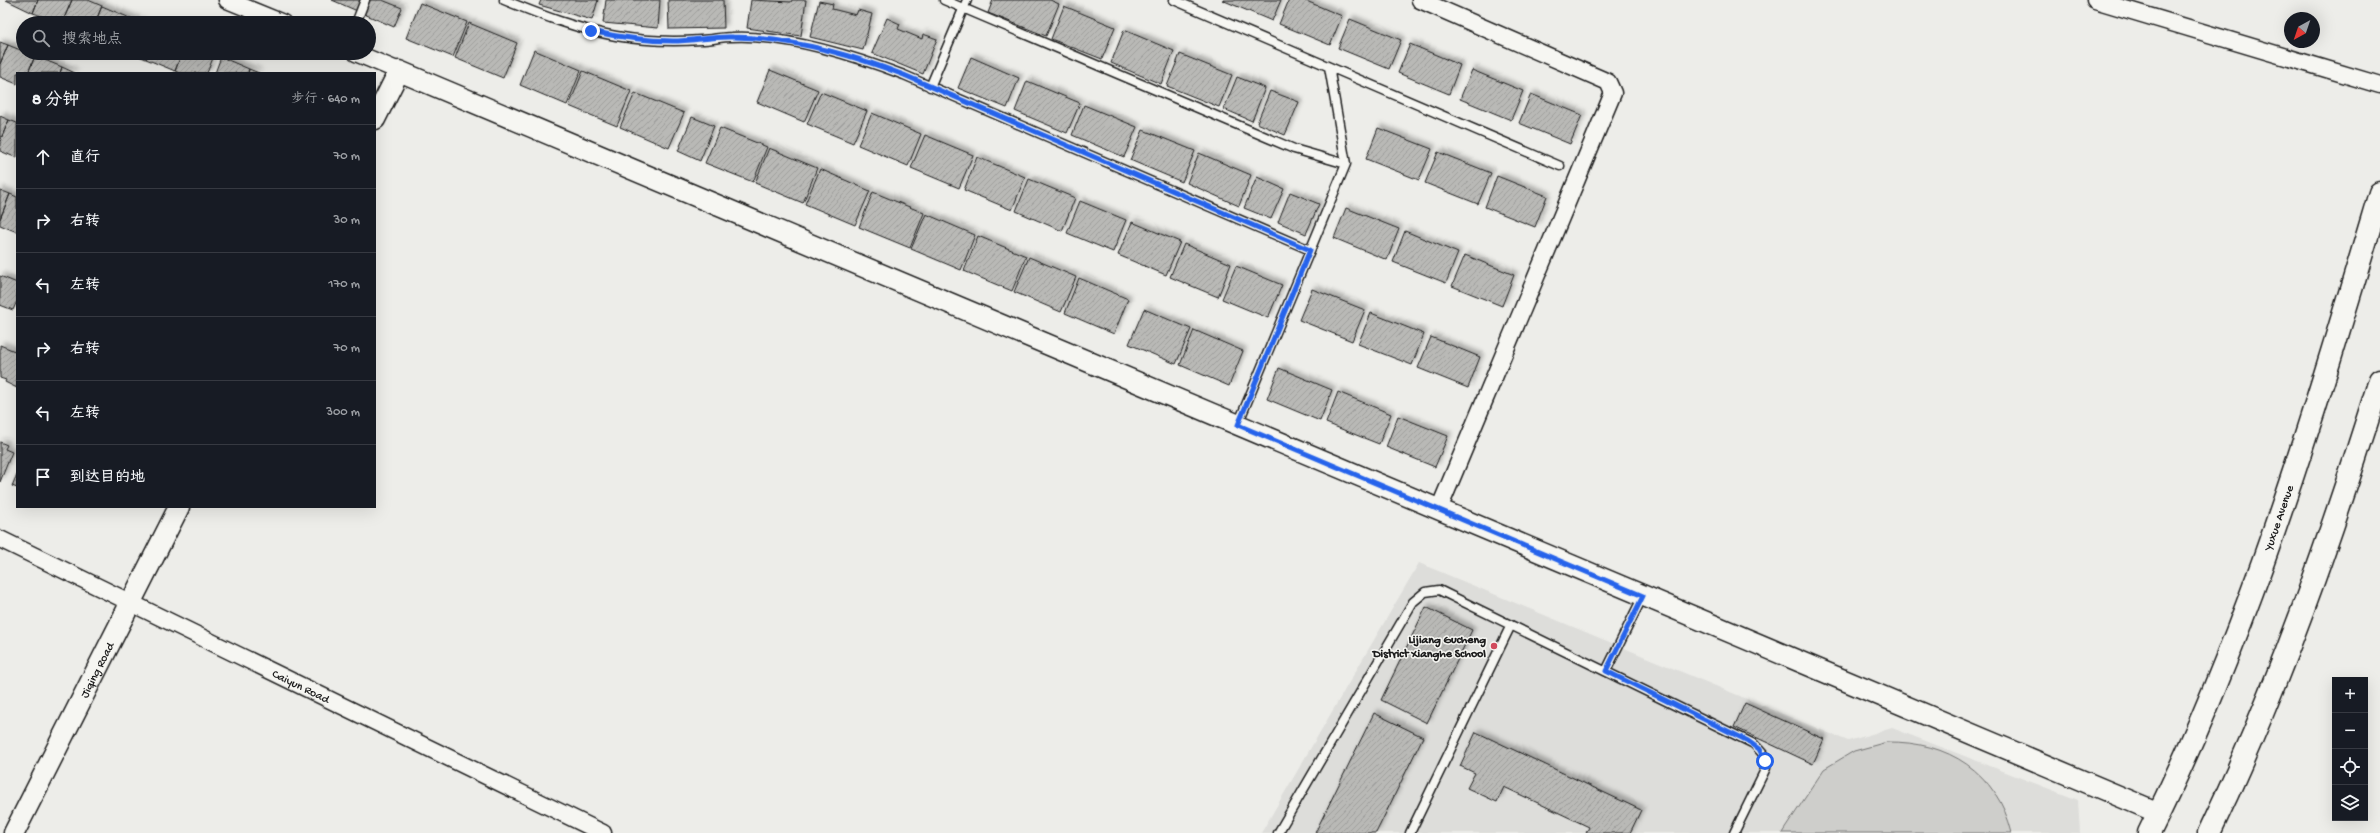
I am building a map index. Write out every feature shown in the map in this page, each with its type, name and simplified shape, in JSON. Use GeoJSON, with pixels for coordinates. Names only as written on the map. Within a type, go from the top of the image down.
{"type":"FeatureCollection","features":[{"type":"Feature","properties":{"kind":"main road","name":"Yuxue Avenue"},"geometry":{"type":"LineString","coordinates":[[2149,833],[2223,671],[2262,564],[2319,394],[2380,193]]}},
{"type":"Feature","properties":{"kind":"main road"},"geometry":{"type":"LineString","coordinates":[[2209,833],[2274,690],[2315,575],[2380,380]]}},
{"type":"Feature","properties":{"kind":"street"},"geometry":{"type":"LineString","coordinates":[[227,0],[266,16]]}},
{"type":"Feature","properties":{"kind":"street"},"geometry":{"type":"LineString","coordinates":[[1420,0],[1608,82],[1613,93],[1438,510]]}},
{"type":"Feature","properties":{"kind":"street"},"geometry":{"type":"LineString","coordinates":[[2095,0],[2380,85]]}},
{"type":"Feature","properties":{"kind":"street"},"geometry":{"type":"LineString","coordinates":[[373,60],[2159,813]]}},
{"type":"Feature","properties":{"kind":"street"},"geometry":{"type":"LineString","coordinates":[[376,117],[399,71]]}},
{"type":"Feature","properties":{"kind":"street","name":"Jiqing Road"},"geometry":{"type":"LineString","coordinates":[[14,833],[178,508]]}},
{"type":"Feature","properties":{"kind":"street","name":"Caiyun Road"},"geometry":{"type":"LineString","coordinates":[[0,539],[603,833]]}},
{"type":"Feature","properties":{"kind":"lane"},"geometry":{"type":"LineString","coordinates":[[359,16],[365,0]]}},
{"type":"Feature","properties":{"kind":"lane"},"geometry":{"type":"LineString","coordinates":[[504,0],[566,24],[617,36],[673,41],[732,36],[800,44],[878,65],[1310,250]]}},
{"type":"Feature","properties":{"kind":"lane"},"geometry":{"type":"LineString","coordinates":[[944,0],[1294,149],[1346,164]]}},
{"type":"Feature","properties":{"kind":"lane"},"geometry":{"type":"LineString","coordinates":[[930,87],[967,0]]}},
{"type":"Feature","properties":{"kind":"lane"},"geometry":{"type":"LineString","coordinates":[[1174,0],[1560,166]]}},
{"type":"Feature","properties":{"kind":"lane"},"geometry":{"type":"LineString","coordinates":[[1238,425],[1346,164],[1329,67]]}},
{"type":"Feature","properties":{"kind":"lane"},"geometry":{"type":"LineString","coordinates":[[1278,833],[1413,602],[1425,592],[1439,590],[1748,741],[1759,749],[1765,761],[1766,768],[1734,833]]}},
{"type":"Feature","properties":{"kind":"lane"},"geometry":{"type":"LineString","coordinates":[[1606,671],[1643,596]]}},
{"type":"Feature","properties":{"kind":"lane"},"geometry":{"type":"LineString","coordinates":[[1410,833],[1511,625]]}},
{"type":"Feature","properties":{"kind":"shaded area","name":"Lijiang Gucheng District Xianghe School"},"geometry":{"type":"Polygon","coordinates":[[[1419,563],[1848,741],[1892,728],[2078,800],[2080,833],[1261,833],[1419,563]]]}},
{"type":"Feature","properties":{"kind":"shaded area"},"geometry":{"type":"Polygon","coordinates":[[[1887,742],[1909,743],[1930,747],[1949,754],[1967,764],[1982,777],[1995,793],[2005,812],[2012,833],[1782,833],[1824,769],[1854,751],[1887,742]]]}},
{"type":"Feature","properties":{"kind":"building"},"geometry":{"type":"Polygon","coordinates":[[[6,0],[38,0],[33,13],[6,0]]]}},
{"type":"Feature","properties":{"kind":"building"},"geometry":{"type":"Polygon","coordinates":[[[38,0],[72,0],[65,16],[42,16],[33,13],[38,0]]]}},
{"type":"Feature","properties":{"kind":"building"},"geometry":{"type":"Polygon","coordinates":[[[72,0],[88,0],[102,6],[98,16],[65,16],[72,0]]]}},
{"type":"Feature","properties":{"kind":"building"},"geometry":{"type":"Polygon","coordinates":[[[332,0],[382,0],[402,8],[394,27],[376,19],[376,16],[369,16],[332,0]]]}},
{"type":"Feature","properties":{"kind":"building"},"geometry":{"type":"Polygon","coordinates":[[[541,0],[598,0],[592,20],[539,5],[541,0]]]}},
{"type":"Feature","properties":{"kind":"building"},"geometry":{"type":"Polygon","coordinates":[[[606,0],[660,0],[658,28],[603,23],[606,0]]]}},
{"type":"Feature","properties":{"kind":"building"},"geometry":{"type":"Polygon","coordinates":[[[668,0],[723,0],[724,28],[669,29],[668,0]]]}},
{"type":"Feature","properties":{"kind":"building"},"geometry":{"type":"Polygon","coordinates":[[[751,0],[791,2],[792,0],[806,0],[801,36],[747,28],[751,0]]]}},
{"type":"Feature","properties":{"kind":"building"},"geometry":{"type":"Polygon","coordinates":[[[993,0],[1050,0],[1059,4],[1046,36],[988,13],[993,0]]]}},
{"type":"Feature","properties":{"kind":"building"},"geometry":{"type":"Polygon","coordinates":[[[1222,0],[1281,0],[1272,21],[1222,0]]]}},
{"type":"Feature","properties":{"kind":"building"},"geometry":{"type":"Polygon","coordinates":[[[1289,0],[1304,0],[1342,16],[1330,45],[1279,24],[1289,0]]]}},
{"type":"Feature","properties":{"kind":"building"},"geometry":{"type":"Polygon","coordinates":[[[819,1],[833,4],[832,9],[856,15],[858,10],[872,14],[863,50],[810,37],[819,1]]]}},
{"type":"Feature","properties":{"kind":"building"},"geometry":{"type":"Polygon","coordinates":[[[420,3],[467,22],[453,57],[406,38],[420,3]]]}},
{"type":"Feature","properties":{"kind":"building"},"geometry":{"type":"Polygon","coordinates":[[[102,6],[125,16],[98,16],[102,6]]]}},
{"type":"Feature","properties":{"kind":"building"},"geometry":{"type":"Polygon","coordinates":[[[1064,6],[1115,27],[1102,59],[1051,39],[1064,6]]]}},
{"type":"Feature","properties":{"kind":"building"},"geometry":{"type":"Polygon","coordinates":[[[887,18],[900,24],[898,29],[922,39],[923,34],[937,39],[923,74],[872,53],[887,18]]]}},
{"type":"Feature","properties":{"kind":"building"},"geometry":{"type":"Polygon","coordinates":[[[1350,19],[1401,40],[1389,69],[1338,48],[1350,19]]]}},
{"type":"Feature","properties":{"kind":"building"},"geometry":{"type":"Polygon","coordinates":[[[469,23],[517,43],[503,78],[455,58],[469,23]]]}},
{"type":"Feature","properties":{"kind":"building"},"geometry":{"type":"Polygon","coordinates":[[[1124,30],[1174,51],[1161,84],[1111,63],[1124,30]]]}},
{"type":"Feature","properties":{"kind":"building"},"geometry":{"type":"Polygon","coordinates":[[[0,42],[8,45],[0,64],[0,42]]]}},
{"type":"Feature","properties":{"kind":"building"},"geometry":{"type":"Polygon","coordinates":[[[1410,44],[1460,65],[1449,94],[1398,73],[1410,44]]]}},
{"type":"Feature","properties":{"kind":"building"},"geometry":{"type":"Polygon","coordinates":[[[8,45],[16,48],[16,60],[33,60],[28,72],[16,72],[16,84],[0,77],[0,64],[8,45]]]}},
{"type":"Feature","properties":{"kind":"building"},"geometry":{"type":"Polygon","coordinates":[[[534,50],[581,70],[567,105],[520,85],[534,50]]]}},
{"type":"Feature","properties":{"kind":"building"},"geometry":{"type":"Polygon","coordinates":[[[1180,54],[1232,75],[1219,107],[1167,86],[1180,54]]]}},
{"type":"Feature","properties":{"kind":"building"},"geometry":{"type":"Polygon","coordinates":[[[971,57],[1019,78],[1007,108],[958,88],[971,57]]]}},
{"type":"Feature","properties":{"kind":"building"},"geometry":{"type":"Polygon","coordinates":[[[33,60],[45,60],[62,67],[60,72],[28,72],[33,60]]]}},
{"type":"Feature","properties":{"kind":"building"},"geometry":{"type":"Polygon","coordinates":[[[148,60],[179,60],[175,71],[148,60]]]}},
{"type":"Feature","properties":{"kind":"building"},"geometry":{"type":"Polygon","coordinates":[[[179,60],[212,60],[207,72],[175,71],[179,60]]]}},
{"type":"Feature","properties":{"kind":"building"},"geometry":{"type":"Polygon","coordinates":[[[220,60],[228,60],[249,69],[248,72],[215,72],[220,60]]]}},
{"type":"Feature","properties":{"kind":"building"},"geometry":{"type":"Polygon","coordinates":[[[62,67],[73,72],[60,72],[62,67]]]}},
{"type":"Feature","properties":{"kind":"building"},"geometry":{"type":"Polygon","coordinates":[[[249,69],[256,72],[248,72],[249,69]]]}},
{"type":"Feature","properties":{"kind":"building"},"geometry":{"type":"Polygon","coordinates":[[[770,70],[818,90],[804,122],[757,102],[770,70]]]}},
{"type":"Feature","properties":{"kind":"building"},"geometry":{"type":"Polygon","coordinates":[[[1472,70],[1523,91],[1511,120],[1460,99],[1472,70]]]}},
{"type":"Feature","properties":{"kind":"building"},"geometry":{"type":"Polygon","coordinates":[[[583,71],[631,91],[617,126],[569,106],[583,71]]]}},
{"type":"Feature","properties":{"kind":"building"},"geometry":{"type":"Polygon","coordinates":[[[1237,77],[1265,88],[1252,121],[1224,109],[1237,77]]]}},
{"type":"Feature","properties":{"kind":"building"},"geometry":{"type":"Polygon","coordinates":[[[1027,81],[1080,103],[1067,133],[1015,111],[1027,81]]]}},
{"type":"Feature","properties":{"kind":"building"},"geometry":{"type":"Polygon","coordinates":[[[1270,91],[1299,102],[1285,135],[1257,123],[1270,91]]]}},
{"type":"Feature","properties":{"kind":"building"},"geometry":{"type":"Polygon","coordinates":[[[821,92],[867,111],[853,143],[807,124],[821,92]]]}},
{"type":"Feature","properties":{"kind":"building"},"geometry":{"type":"Polygon","coordinates":[[[635,93],[684,113],[669,148],[620,127],[635,93]]]}},
{"type":"Feature","properties":{"kind":"building"},"geometry":{"type":"Polygon","coordinates":[[[1531,94],[1582,115],[1570,144],[1519,123],[1531,94]]]}},
{"type":"Feature","properties":{"kind":"building"},"geometry":{"type":"Polygon","coordinates":[[[1084,105],[1137,127],[1124,157],[1072,135],[1084,105]]]}},
{"type":"Feature","properties":{"kind":"building"},"geometry":{"type":"Polygon","coordinates":[[[872,113],[921,134],[908,166],[858,145],[872,113]]]}},
{"type":"Feature","properties":{"kind":"building"},"geometry":{"type":"Polygon","coordinates":[[[0,116],[9,120],[0,141],[0,116]]]}},
{"type":"Feature","properties":{"kind":"building"},"geometry":{"type":"Polygon","coordinates":[[[692,117],[714,126],[700,161],[678,151],[692,117]]]}},
{"type":"Feature","properties":{"kind":"building"},"geometry":{"type":"Polygon","coordinates":[[[9,120],[16,123],[16,158],[0,151],[0,141],[9,120]]]}},
{"type":"Feature","properties":{"kind":"building"},"geometry":{"type":"Polygon","coordinates":[[[720,128],[767,147],[753,182],[705,163],[720,128]]]}},
{"type":"Feature","properties":{"kind":"building"},"geometry":{"type":"Polygon","coordinates":[[[1378,128],[1432,149],[1419,180],[1366,159],[1378,128]]]}},
{"type":"Feature","properties":{"kind":"building"},"geometry":{"type":"Polygon","coordinates":[[[1143,130],[1195,151],[1182,182],[1130,160],[1143,130]]]}},
{"type":"Feature","properties":{"kind":"building"},"geometry":{"type":"Polygon","coordinates":[[[925,135],[973,155],[959,188],[911,168],[925,135]]]}},
{"type":"Feature","properties":{"kind":"building"},"geometry":{"type":"Polygon","coordinates":[[[769,148],[817,168],[803,203],[755,183],[769,148]]]}},
{"type":"Feature","properties":{"kind":"building"},"geometry":{"type":"Polygon","coordinates":[[[1438,152],[1491,173],[1478,204],[1425,183],[1438,152]]]}},
{"type":"Feature","properties":{"kind":"building"},"geometry":{"type":"Polygon","coordinates":[[[1199,153],[1251,175],[1239,206],[1187,183],[1199,153]]]}},
{"type":"Feature","properties":{"kind":"building"},"geometry":{"type":"Polygon","coordinates":[[[977,157],[1025,177],[1012,210],[964,190],[977,157]]]}},
{"type":"Feature","properties":{"kind":"building"},"geometry":{"type":"Polygon","coordinates":[[[820,169],[870,191],[855,225],[805,204],[820,169]]]}},
{"type":"Feature","properties":{"kind":"building"},"geometry":{"type":"Polygon","coordinates":[[[1497,176],[1547,196],[1535,227],[1485,207],[1497,176]]]}},
{"type":"Feature","properties":{"kind":"building"},"geometry":{"type":"Polygon","coordinates":[[[1257,177],[1284,189],[1271,219],[1244,208],[1257,177]]]}},
{"type":"Feature","properties":{"kind":"building"},"geometry":{"type":"Polygon","coordinates":[[[1029,179],[1075,198],[1062,231],[1016,211],[1029,179]]]}},
{"type":"Feature","properties":{"kind":"building"},"geometry":{"type":"Polygon","coordinates":[[[0,190],[10,194],[0,219],[0,190]]]}},
{"type":"Feature","properties":{"kind":"building"},"geometry":{"type":"Polygon","coordinates":[[[873,192],[924,213],[910,248],[859,227],[873,192]]]}},
{"type":"Feature","properties":{"kind":"building"},"geometry":{"type":"Polygon","coordinates":[[[1290,192],[1319,204],[1306,234],[1278,222],[1290,192]]]}},
{"type":"Feature","properties":{"kind":"building"},"geometry":{"type":"Polygon","coordinates":[[[10,194],[16,197],[16,232],[0,225],[0,219],[10,194]]]}},
{"type":"Feature","properties":{"kind":"building"},"geometry":{"type":"Polygon","coordinates":[[[1080,201],[1126,220],[1113,252],[1067,233],[1080,201]]]}},
{"type":"Feature","properties":{"kind":"building"},"geometry":{"type":"Polygon","coordinates":[[[1346,208],[1399,229],[1387,260],[1334,238],[1346,208]]]}},
{"type":"Feature","properties":{"kind":"building"},"geometry":{"type":"Polygon","coordinates":[[[926,214],[975,235],[961,270],[911,249],[926,214]]]}},
{"type":"Feature","properties":{"kind":"building"},"geometry":{"type":"Polygon","coordinates":[[[1132,222],[1180,242],[1166,275],[1118,255],[1132,222]]]}},
{"type":"Feature","properties":{"kind":"building"},"geometry":{"type":"Polygon","coordinates":[[[1405,231],[1458,253],[1446,283],[1393,262],[1405,231]]]}},
{"type":"Feature","properties":{"kind":"building"},"geometry":{"type":"Polygon","coordinates":[[[978,236],[1026,256],[1012,291],[964,271],[978,236]]]}},
{"type":"Feature","properties":{"kind":"building"},"geometry":{"type":"Polygon","coordinates":[[[1184,244],[1231,264],[1218,297],[1170,277],[1184,244]]]}},
{"type":"Feature","properties":{"kind":"building"},"geometry":{"type":"Polygon","coordinates":[[[1465,255],[1514,275],[1502,306],[1452,286],[1465,255]]]}},
{"type":"Feature","properties":{"kind":"building"},"geometry":{"type":"Polygon","coordinates":[[[1029,257],[1076,277],[1061,312],[1014,292],[1029,257]]]}},
{"type":"Feature","properties":{"kind":"building"},"geometry":{"type":"Polygon","coordinates":[[[1236,266],[1282,285],[1268,318],[1222,299],[1236,266]]]}},
{"type":"Feature","properties":{"kind":"building"},"geometry":{"type":"Polygon","coordinates":[[[0,276],[16,283],[16,303],[13,310],[0,305],[0,276]]]}},
{"type":"Feature","properties":{"kind":"building"},"geometry":{"type":"Polygon","coordinates":[[[1079,278],[1128,299],[1114,334],[1065,313],[1079,278]]]}},
{"type":"Feature","properties":{"kind":"building"},"geometry":{"type":"Polygon","coordinates":[[[1312,289],[1365,310],[1352,341],[1299,320],[1312,289]]]}},
{"type":"Feature","properties":{"kind":"building"},"geometry":{"type":"Polygon","coordinates":[[[1144,309],[1191,329],[1176,364],[1129,344],[1144,309]]]}},
{"type":"Feature","properties":{"kind":"building"},"geometry":{"type":"Polygon","coordinates":[[[1371,313],[1424,334],[1412,365],[1358,344],[1371,313]]]}},
{"type":"Feature","properties":{"kind":"building"},"geometry":{"type":"Polygon","coordinates":[[[1194,330],[1243,351],[1229,386],[1180,365],[1194,330]]]}},
{"type":"Feature","properties":{"kind":"building"},"geometry":{"type":"Polygon","coordinates":[[[1431,337],[1480,357],[1468,388],[1418,368],[1431,337]]]}},
{"type":"Feature","properties":{"kind":"building"},"geometry":{"type":"Polygon","coordinates":[[[0,345],[16,352],[16,388],[5,382],[6,380],[0,378],[0,345]]]}},
{"type":"Feature","properties":{"kind":"building"},"geometry":{"type":"Polygon","coordinates":[[[1279,368],[1332,390],[1320,421],[1267,399],[1279,368]]]}},
{"type":"Feature","properties":{"kind":"building"},"geometry":{"type":"Polygon","coordinates":[[[1338,392],[1391,414],[1379,444],[1326,423],[1338,392]]]}},
{"type":"Feature","properties":{"kind":"building"},"geometry":{"type":"Polygon","coordinates":[[[1398,416],[1448,436],[1435,467],[1386,447],[1398,416]]]}},
{"type":"Feature","properties":{"kind":"building"},"geometry":{"type":"Polygon","coordinates":[[[0,442],[7,445],[5,449],[12,452],[0,482],[0,442]]]}},
{"type":"Feature","properties":{"kind":"building"},"geometry":{"type":"Polygon","coordinates":[[[16,476],[16,488],[12,486],[16,476]]]}},
{"type":"Feature","properties":{"kind":"building"},"geometry":{"type":"Polygon","coordinates":[[[1426,607],[1472,630],[1427,723],[1381,700],[1426,607]]]}},
{"type":"Feature","properties":{"kind":"building"},"geometry":{"type":"Polygon","coordinates":[[[1745,703],[1824,739],[1813,764],[1734,727],[1745,703]]]}},
{"type":"Feature","properties":{"kind":"building"},"geometry":{"type":"Polygon","coordinates":[[[1374,713],[1423,737],[1376,833],[1315,833],[1374,713]]]}},
{"type":"Feature","properties":{"kind":"building"},"geometry":{"type":"Polygon","coordinates":[[[1476,732],[1641,810],[1630,833],[1586,833],[1589,827],[1504,787],[1497,802],[1467,788],[1475,773],[1460,766],[1476,732]]]}},
{"type":"Feature","properties":{"kind":"place","name":"Lijiang Gucheng District Xianghe School"},"geometry":{"type":"Point","coordinates":[1494,646]}},
{"type":"Feature","properties":{"kind":"route"},"geometry":{"type":"LineString","coordinates":[[591,31],[643,40],[702,40],[732,36],[793,43],[850,56],[904,75],[1310,250],[1238,425],[1643,596],[1606,671],[1754,744],[1763,754],[1765,761]]}}]}
